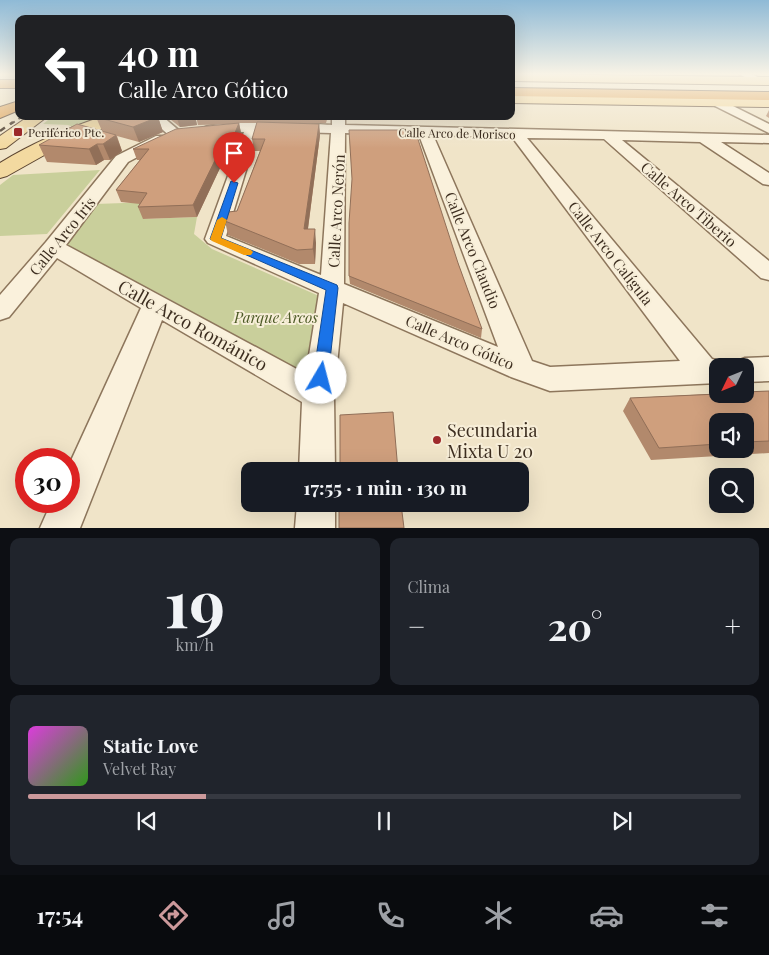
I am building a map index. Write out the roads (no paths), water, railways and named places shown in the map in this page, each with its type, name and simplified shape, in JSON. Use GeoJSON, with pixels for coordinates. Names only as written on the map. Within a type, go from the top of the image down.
{"type":"FeatureCollection","features":[{"type":"Feature","properties":{"kind":"main road"},"geometry":{"type":"LineString","coordinates":[[592,99],[769,103]]}},
{"type":"Feature","properties":{"kind":"main road"},"geometry":{"type":"LineString","coordinates":[[0,115],[15,106]]}},
{"type":"Feature","properties":{"kind":"main road"},"geometry":{"type":"LineString","coordinates":[[0,144],[34,120]]}},
{"type":"Feature","properties":{"kind":"main road"},"geometry":{"type":"LineString","coordinates":[[0,163],[42,144],[109,120]]}},
{"type":"Feature","properties":{"kind":"main road"},"geometry":{"type":"LineString","coordinates":[[0,172],[14,162],[60,138]]}},
{"type":"Feature","properties":{"kind":"street"},"geometry":{"type":"LineString","coordinates":[[717,102],[769,129]]}},
{"type":"Feature","properties":{"kind":"street"},"geometry":{"type":"LineString","coordinates":[[164,120],[192,130]]}},
{"type":"Feature","properties":{"kind":"street","name":"Calle Arco de Morisco"},"geometry":{"type":"LineString","coordinates":[[128,151],[192,130],[282,122],[339,123],[425,132],[769,139]]}},
{"type":"Feature","properties":{"kind":"street","name":"Calle Arco Nerón"},"geometry":{"type":"LineString","coordinates":[[318,396],[332,288],[339,123]]}},
{"type":"Feature","properties":{"kind":"street","name":"Calle Arco Gótico"},"geometry":{"type":"LineString","coordinates":[[243,124],[215,239],[521,369],[550,379],[709,371]]}},
{"type":"Feature","properties":{"kind":"street","name":"Calle Arco Claudio"},"geometry":{"type":"LineString","coordinates":[[425,132],[521,369]]}},
{"type":"Feature","properties":{"kind":"street"},"geometry":{"type":"LineString","coordinates":[[86,134],[104,139]]}},
{"type":"Feature","properties":{"kind":"street","name":"Calle Arco Calígula"},"geometry":{"type":"LineString","coordinates":[[517,134],[709,369]]}},
{"type":"Feature","properties":{"kind":"street","name":"Calle Arco Tiberio"},"geometry":{"type":"LineString","coordinates":[[609,136],[769,273]]}},
{"type":"Feature","properties":{"kind":"street"},"geometry":{"type":"LineString","coordinates":[[704,138],[769,180]]}},
{"type":"Feature","properties":{"kind":"street","name":"Calle Arco Iris"},"geometry":{"type":"LineString","coordinates":[[0,311],[54,247],[128,151]]}},
{"type":"Feature","properties":{"kind":"street","name":"Calle Arco Románico"},"geometry":{"type":"LineString","coordinates":[[54,247],[318,396]]}},
{"type":"Feature","properties":{"kind":"street"},"geometry":{"type":"LineString","coordinates":[[60,528],[156,303]]}},
{"type":"Feature","properties":{"kind":"street"},"geometry":{"type":"LineString","coordinates":[[754,370],[769,370]]}},
{"type":"Feature","properties":{"kind":"street"},"geometry":{"type":"LineString","coordinates":[[317,462],[318,396]]}},
{"type":"Feature","properties":{"kind":"street"},"geometry":{"type":"LineString","coordinates":[[315,528],[316,512]]}},
{"type":"Feature","properties":{"kind":"railway"},"geometry":{"type":"LineString","coordinates":[[11,124],[17,120]]}},
{"type":"Feature","properties":{"kind":"railway"},"geometry":{"type":"LineString","coordinates":[[0,131],[13,122]]}},
{"type":"Feature","properties":{"kind":"place","name":"Periférico Pte."},"geometry":{"type":"Point","coordinates":[18,132]}},
{"type":"Feature","properties":{"kind":"place","name":"Secundaria Mixta U 20"},"geometry":{"type":"Point","coordinates":[437,440]}},
{"type":"Feature","properties":{"kind":"park label","name":"Parque Arcos"},"geometry":{"type":"Point","coordinates":[276,317]}}]}
